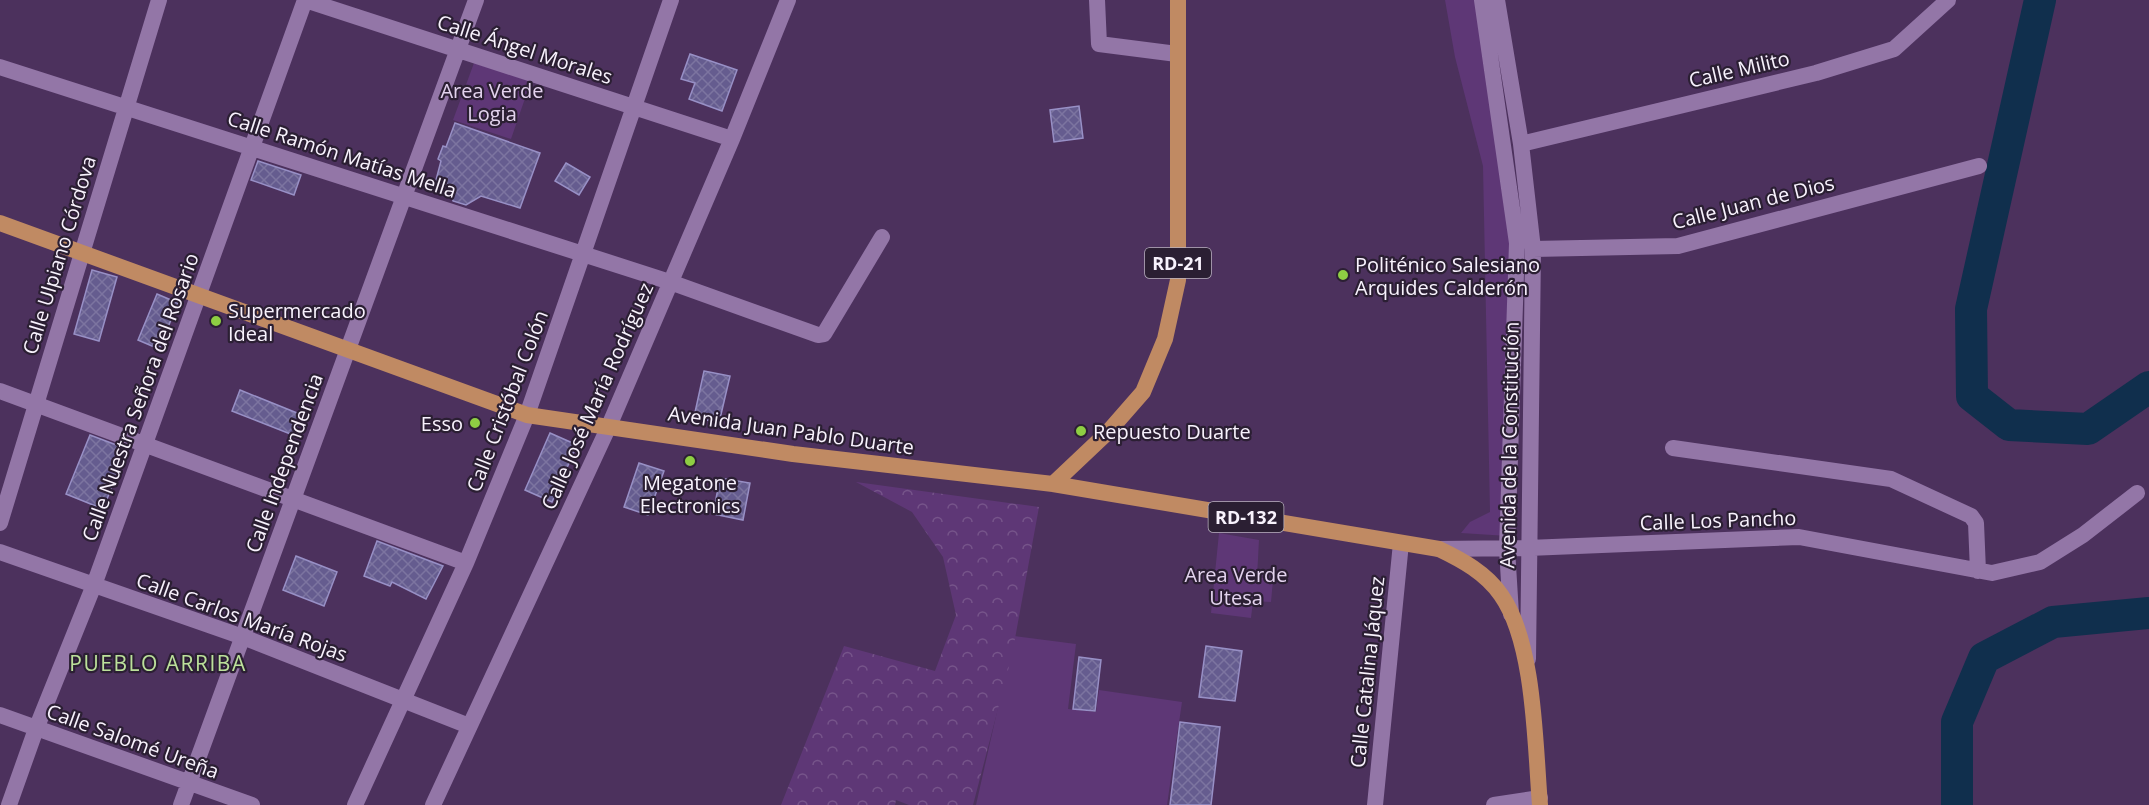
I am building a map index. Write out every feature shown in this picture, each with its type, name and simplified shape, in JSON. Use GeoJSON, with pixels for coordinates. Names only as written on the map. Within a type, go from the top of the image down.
{"type":"FeatureCollection","features":[{"type":"Feature","properties":{"kind":"main road","name":"RD-21"},"geometry":{"type":"LineString","coordinates":[[1053,484],[1108,432],[1143,392],[1165,339],[1178,280],[1178,0]]}},
{"type":"Feature","properties":{"kind":"main road","name":"Avenida Juan Pablo Duarte"},"geometry":{"type":"LineString","coordinates":[[0,223],[527,415],[793,454],[1053,484],[1439,549],[1461,560],[1488,580],[1501,594],[1511,614],[1528,678]]}},
{"type":"Feature","properties":{"kind":"main road","name":"RD-132"},"geometry":{"type":"LineString","coordinates":[[1528,678],[1540,802]]}},
{"type":"Feature","properties":{"kind":"street","name":"Calle Ulpiano Córdova"},"geometry":{"type":"LineString","coordinates":[[0,523],[159,0]]}},
{"type":"Feature","properties":{"kind":"street","name":"Calle Ángel Morales"},"geometry":{"type":"LineString","coordinates":[[305,0],[732,139]]}},
{"type":"Feature","properties":{"kind":"street","name":"Calle Nuestra Señora del Rosario"},"geometry":{"type":"LineString","coordinates":[[9,805],[146,444],[305,0]]}},
{"type":"Feature","properties":{"kind":"street","name":"Calle Independencia"},"geometry":{"type":"LineString","coordinates":[[181,805],[476,0]]}},
{"type":"Feature","properties":{"kind":"street","name":"Calle Cristóbal Colón"},"geometry":{"type":"LineString","coordinates":[[355,805],[466,563],[527,415],[671,0]]}},
{"type":"Feature","properties":{"kind":"street","name":"Calle José María Rodríguez"},"geometry":{"type":"LineString","coordinates":[[433,805],[609,426],[732,139],[788,0]]}},
{"type":"Feature","properties":{"kind":"street"},"geometry":{"type":"LineString","coordinates":[[1097,0],[1099,44],[1177,54]]}},
{"type":"Feature","properties":{"kind":"street","name":"Avenida de la Constitución"},"geometry":{"type":"LineString","coordinates":[[1482,0],[1517,243],[1507,549],[1511,614]]}},
{"type":"Feature","properties":{"kind":"street","name":"Avenida de la Constitución"},"geometry":{"type":"LineString","coordinates":[[1497,0],[1521,144],[1533,249],[1528,678]]}},
{"type":"Feature","properties":{"kind":"street","name":"Calle Milito"},"geometry":{"type":"LineString","coordinates":[[1521,144],[1816,73],[1894,49],[1948,0]]}},
{"type":"Feature","properties":{"kind":"street","name":"Calle Ramón Matías Mella"},"geometry":{"type":"LineString","coordinates":[[0,67],[670,282],[821,336],[882,237]]}},
{"type":"Feature","properties":{"kind":"street","name":"Calle Juan de Dios"},"geometry":{"type":"LineString","coordinates":[[1533,249],[1678,246],[1979,166]]}},
{"type":"Feature","properties":{"kind":"street"},"geometry":{"type":"LineString","coordinates":[[0,391],[466,563]]}},
{"type":"Feature","properties":{"kind":"street"},"geometry":{"type":"LineString","coordinates":[[1673,448],[1891,479],[1971,516],[1976,523],[1978,571]]}},
{"type":"Feature","properties":{"kind":"street","name":"Calle Los Pancho"},"geometry":{"type":"LineString","coordinates":[[1439,549],[1507,549],[1799,537],[1992,573],[2040,562],[2082,535],[2137,493]]}},
{"type":"Feature","properties":{"kind":"street","name":"Calle Catalina Jáquez"},"geometry":{"type":"LineString","coordinates":[[1375,805],[1401,543]]}},
{"type":"Feature","properties":{"kind":"street","name":"Calle Carlos María Rojas"},"geometry":{"type":"LineString","coordinates":[[0,552],[243,637],[469,726]]}},
{"type":"Feature","properties":{"kind":"street","name":"Calle Salomé Ureña"},"geometry":{"type":"LineString","coordinates":[[0,715],[252,805]]}},
{"type":"Feature","properties":{"kind":"street"},"geometry":{"type":"LineString","coordinates":[[1494,805],[1540,802]]}},
{"type":"Feature","properties":{"kind":"green space"},"geometry":{"type":"Polygon","coordinates":[[[1445,0],[1477,0],[1517,243],[1508,536],[1461,533],[1470,522],[1490,512],[1483,166],[1455,57],[1445,0]]]}},
{"type":"Feature","properties":{"kind":"green space","name":"Area Verde Logia"},"geometry":{"type":"Polygon","coordinates":[[[474,63],[531,81],[511,139],[453,120],[474,63]]]}},
{"type":"Feature","properties":{"kind":"green space"},"geometry":{"type":"Polygon","coordinates":[[[856,482],[1039,507],[1012,655],[973,805],[909,805],[896,800],[895,805],[781,805],[844,646],[935,671],[956,615],[943,557],[912,512],[856,482]]]}},
{"type":"Feature","properties":{"kind":"green space","name":"Area Verde Utesa"},"geometry":{"type":"Polygon","coordinates":[[[1219,533],[1259,540],[1257,577],[1273,580],[1271,602],[1253,601],[1251,618],[1211,613],[1219,533]]]}},
{"type":"Feature","properties":{"kind":"green space"},"geometry":{"type":"Polygon","coordinates":[[[1014,636],[1076,644],[1068,709],[1096,712],[1099,690],[1182,702],[1167,805],[976,805],[1014,636]]]}},
{"type":"Feature","properties":{"kind":"building"},"geometry":{"type":"Polygon","coordinates":[[[690,54],[737,70],[722,111],[689,99],[695,83],[681,79],[690,54]]]}},
{"type":"Feature","properties":{"kind":"building"},"geometry":{"type":"Polygon","coordinates":[[[1079,106],[1083,138],[1054,142],[1050,110],[1079,106]]]}},
{"type":"Feature","properties":{"kind":"building"},"geometry":{"type":"Polygon","coordinates":[[[455,123],[540,153],[520,208],[481,196],[466,205],[453,201],[451,186],[436,180],[441,161],[438,159],[443,146],[446,147],[455,123]]]}},
{"type":"Feature","properties":{"kind":"building"},"geometry":{"type":"Polygon","coordinates":[[[258,161],[301,175],[294,195],[251,180],[258,161]]]}},
{"type":"Feature","properties":{"kind":"building"},"geometry":{"type":"Polygon","coordinates":[[[566,163],[590,177],[579,195],[555,181],[566,163]]]}},
{"type":"Feature","properties":{"kind":"building"},"geometry":{"type":"Polygon","coordinates":[[[92,270],[117,277],[99,341],[74,334],[92,270]]]}},
{"type":"Feature","properties":{"kind":"building"},"geometry":{"type":"Polygon","coordinates":[[[157,294],[178,303],[159,349],[138,340],[157,294]]]}},
{"type":"Feature","properties":{"kind":"building"},"geometry":{"type":"Polygon","coordinates":[[[704,371],[730,376],[719,423],[694,417],[704,371]]]}},
{"type":"Feature","properties":{"kind":"building"},"geometry":{"type":"Polygon","coordinates":[[[240,390],[302,415],[293,435],[232,411],[240,390]]]}},
{"type":"Feature","properties":{"kind":"building"},"geometry":{"type":"Polygon","coordinates":[[[550,433],[577,445],[552,502],[525,490],[550,433]]]}},
{"type":"Feature","properties":{"kind":"building"},"geometry":{"type":"Polygon","coordinates":[[[90,435],[127,449],[103,509],[66,494],[90,435]]]}},
{"type":"Feature","properties":{"kind":"building"},"geometry":{"type":"Polygon","coordinates":[[[639,463],[664,471],[648,515],[624,507],[639,463]]]}},
{"type":"Feature","properties":{"kind":"building"},"geometry":{"type":"Polygon","coordinates":[[[720,478],[750,483],[743,520],[713,514],[720,478]]]}},
{"type":"Feature","properties":{"kind":"building"},"geometry":{"type":"Polygon","coordinates":[[[377,541],[443,566],[426,599],[392,582],[390,586],[364,576],[377,541]]]}},
{"type":"Feature","properties":{"kind":"building"},"geometry":{"type":"Polygon","coordinates":[[[296,556],[337,572],[324,606],[283,590],[296,556]]]}},
{"type":"Feature","properties":{"kind":"building"},"geometry":{"type":"Polygon","coordinates":[[[1206,646],[1242,651],[1235,701],[1199,697],[1206,646]]]}},
{"type":"Feature","properties":{"kind":"building"},"geometry":{"type":"Polygon","coordinates":[[[1079,657],[1101,660],[1095,711],[1073,709],[1079,657]]]}},
{"type":"Feature","properties":{"kind":"building"},"geometry":{"type":"Polygon","coordinates":[[[1180,722],[1220,727],[1211,805],[1170,805],[1180,722]]]}},
{"type":"Feature","properties":{"kind":"waterway"},"geometry":{"type":"LineString","coordinates":[[2040,0],[1971,309],[1972,396],[2009,425],[2088,429],[2149,387]]}},
{"type":"Feature","properties":{"kind":"waterway"},"geometry":{"type":"LineString","coordinates":[[1957,805],[1957,722],[1984,658],[2053,622],[2149,613]]}},
{"type":"Feature","properties":{"kind":"place","name":"Politénico Salesiano Arquides Calderón"},"geometry":{"type":"Point","coordinates":[1343,275]}},
{"type":"Feature","properties":{"kind":"place","name":"Supermercado Ideal"},"geometry":{"type":"Point","coordinates":[216,321]}},
{"type":"Feature","properties":{"kind":"place","name":"Esso"},"geometry":{"type":"Point","coordinates":[475,423]}},
{"type":"Feature","properties":{"kind":"place","name":"Repuesto Duarte"},"geometry":{"type":"Point","coordinates":[1081,431]}},
{"type":"Feature","properties":{"kind":"place","name":"Megatone Electronics"},"geometry":{"type":"Point","coordinates":[690,461]}},
{"type":"Feature","properties":{"kind":"district","name":"PUEBLO ARRIBA"},"geometry":{"type":"Point","coordinates":[158,663]}}]}
